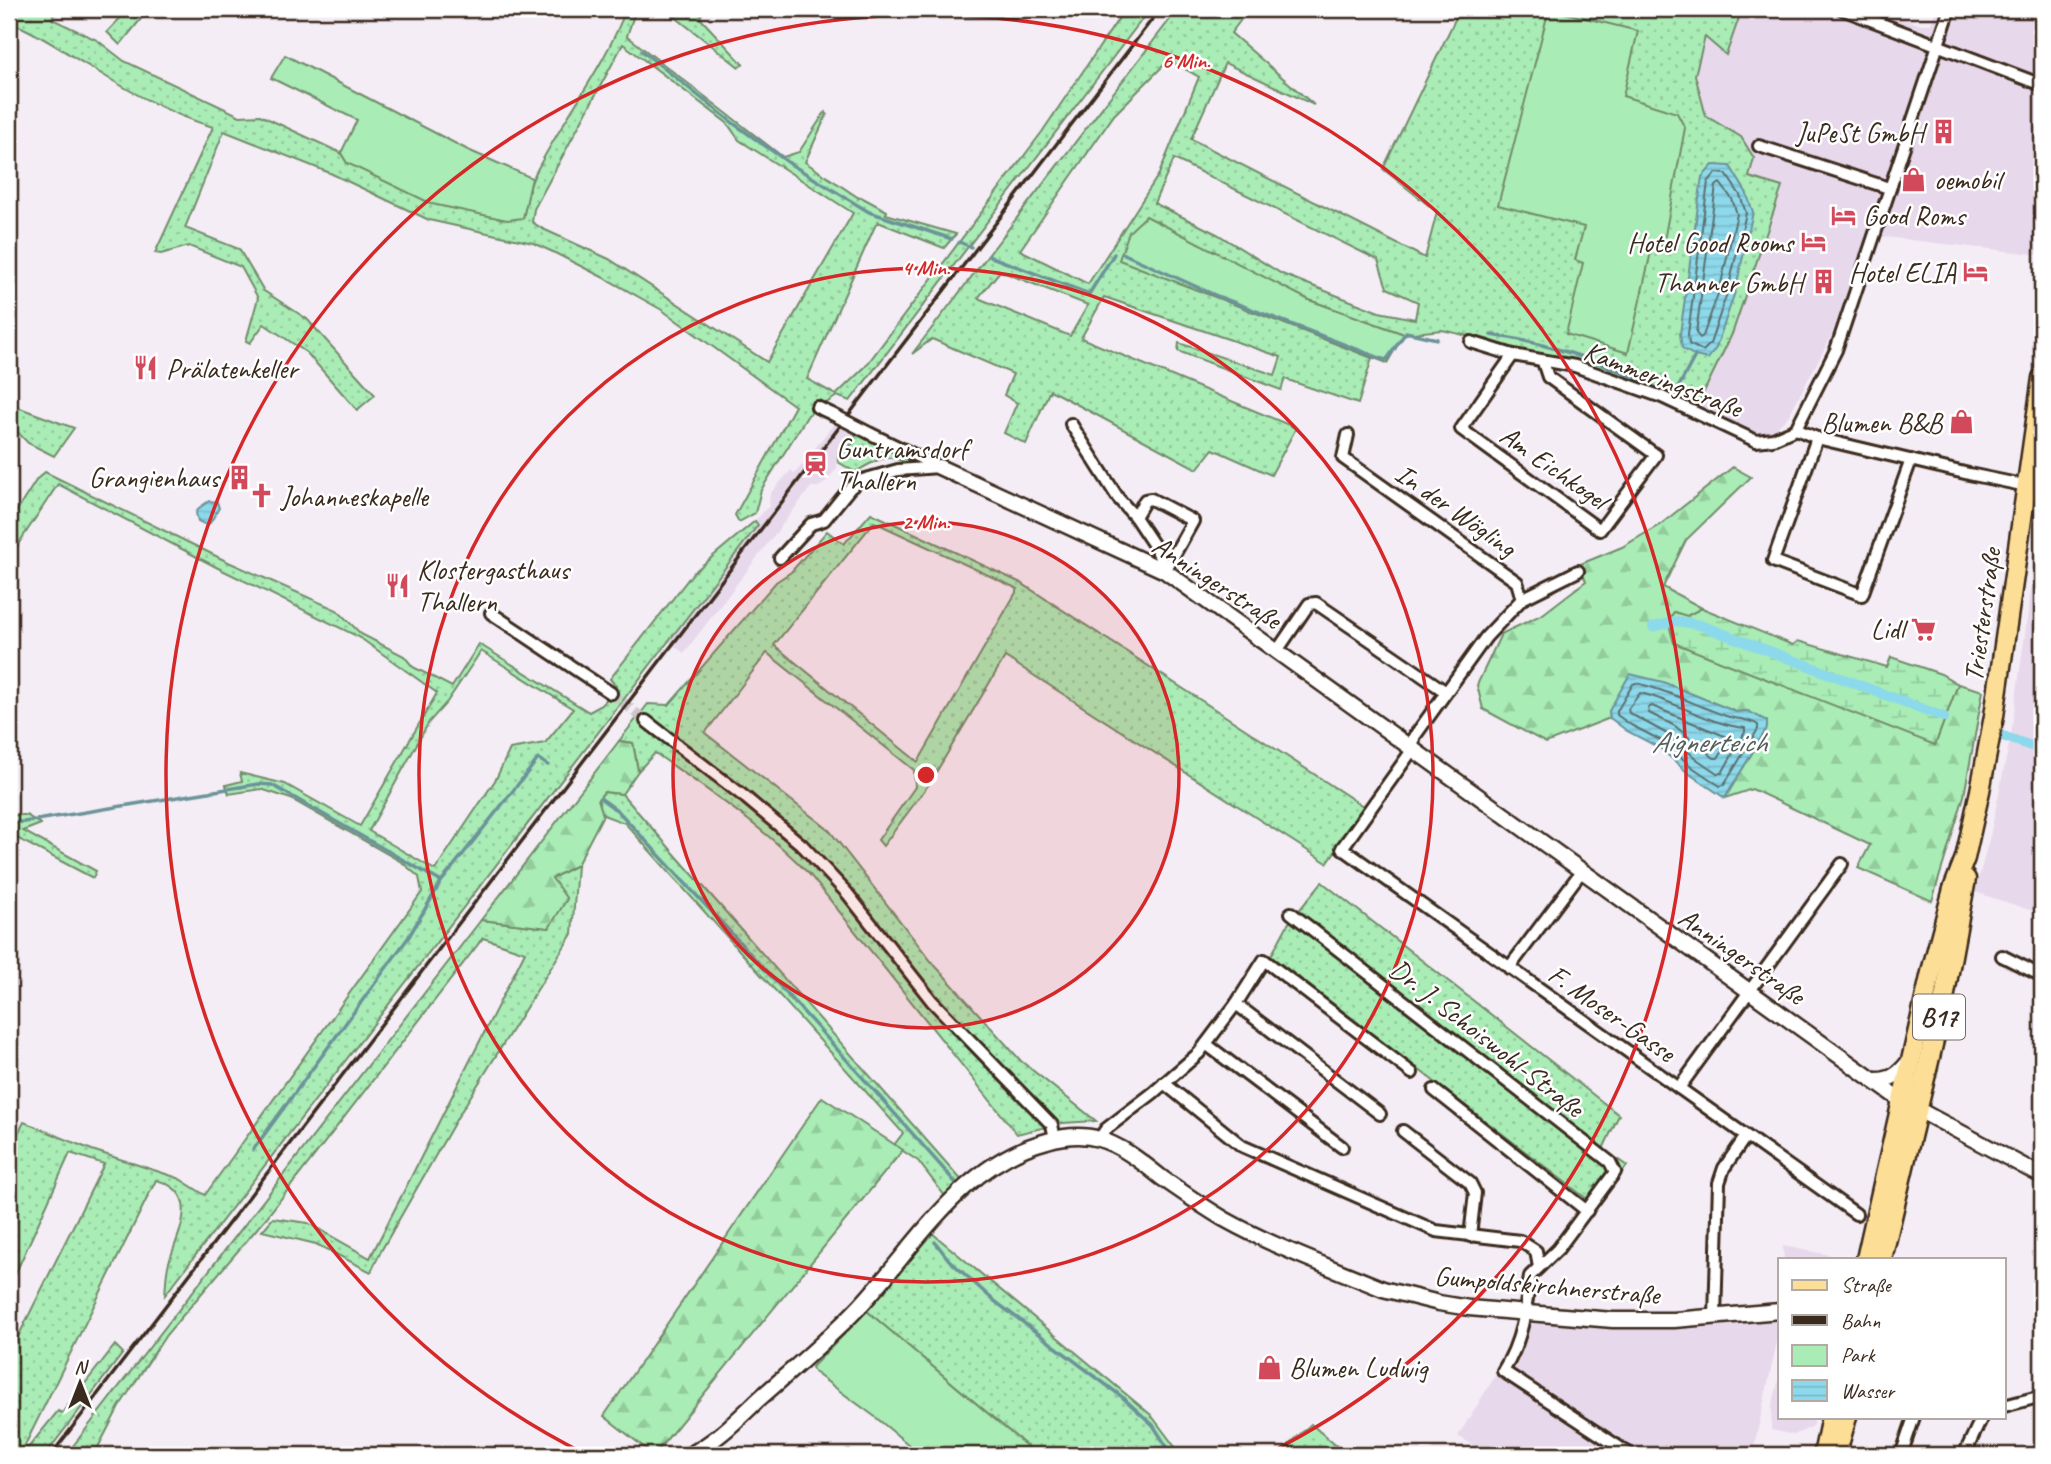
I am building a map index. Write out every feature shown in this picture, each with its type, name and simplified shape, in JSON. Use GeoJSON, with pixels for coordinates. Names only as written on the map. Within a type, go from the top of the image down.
{"type":"FeatureCollection","features":[{"type":"Feature","properties":{"kind":"main road","name":"Triesterstraße"},"geometry":{"type":"LineString","coordinates":[[1882,1258],[1909,1106],[1912,1058],[1932,968],[1953,889],[1965,858],[1994,716],[2042,378]]}},
{"type":"Feature","properties":{"kind":"main road","name":"Triesterstraße"},"geometry":{"type":"LineString","coordinates":[[1866,1258],[1954,951],[1966,883],[1965,858]]}},
{"type":"Feature","properties":{"kind":"main road"},"geometry":{"type":"LineString","coordinates":[[1823,1455],[1831,1418]]}},
{"type":"Feature","properties":{"kind":"main road"},"geometry":{"type":"LineString","coordinates":[[1836,1455],[1847,1418]]}},
{"type":"Feature","properties":{"kind":"street"},"geometry":{"type":"LineString","coordinates":[[1842,9],[2042,85]]}},
{"type":"Feature","properties":{"kind":"street"},"geometry":{"type":"LineString","coordinates":[[1950,9],[1836,350],[1796,429],[1817,438],[2028,486]]}},
{"type":"Feature","properties":{"kind":"street"},"geometry":{"type":"LineString","coordinates":[[1759,146],[1889,188]]}},
{"type":"Feature","properties":{"kind":"street","name":"Kammeringstraße"},"geometry":{"type":"LineString","coordinates":[[1471,342],[1513,355],[1575,366],[1662,397],[1756,441],[1773,439],[1796,429]]}},
{"type":"Feature","properties":{"kind":"street","name":"Am Eichkogel"},"geometry":{"type":"LineString","coordinates":[[1513,355],[1461,429],[1600,530],[1656,455],[1548,377],[1544,362]]}},
{"type":"Feature","properties":{"kind":"street","name":"Anningerstraße"},"geometry":{"type":"LineString","coordinates":[[817,407],[939,467],[1165,571],[1909,1106],[2042,1176]]}},
{"type":"Feature","properties":{"kind":"street"},"geometry":{"type":"LineString","coordinates":[[1071,424],[1118,498],[1135,517],[1157,550],[1165,571]]}},
{"type":"Feature","properties":{"kind":"street","name":"In der Wögling"},"geometry":{"type":"LineString","coordinates":[[1348,435],[1343,458],[1517,582],[1522,599],[1486,637],[1446,692],[1414,737],[1413,749]]}},
{"type":"Feature","properties":{"kind":"street"},"geometry":{"type":"LineString","coordinates":[[1817,438],[1773,561],[1862,595],[1911,460]]}},
{"type":"Feature","properties":{"kind":"street","name":"Anningerstraße"},"geometry":{"type":"LineString","coordinates":[[780,558],[811,524],[824,520],[859,481],[898,470],[939,467]]}},
{"type":"Feature","properties":{"kind":"street"},"geometry":{"type":"LineString","coordinates":[[1135,517],[1145,500],[1151,499],[1192,521],[1165,571]]}},
{"type":"Feature","properties":{"kind":"street"},"geometry":{"type":"LineString","coordinates":[[1522,599],[1578,571]]}},
{"type":"Feature","properties":{"kind":"street"},"geometry":{"type":"LineString","coordinates":[[1277,652],[1309,604],[1316,603],[1446,692]]}},
{"type":"Feature","properties":{"kind":"street"},"geometry":{"type":"LineString","coordinates":[[491,613],[611,693]]}},
{"type":"Feature","properties":{"kind":"street"},"geometry":{"type":"LineString","coordinates":[[646,721],[802,845],[847,893],[932,1001],[1052,1125],[1055,1138]]}},
{"type":"Feature","properties":{"kind":"street","name":"F. Moser-Gasse"},"geometry":{"type":"LineString","coordinates":[[1413,749],[1342,848],[1856,1214]]}},
{"type":"Feature","properties":{"kind":"street"},"geometry":{"type":"LineString","coordinates":[[1679,1088],[1842,864]]}},
{"type":"Feature","properties":{"kind":"street"},"geometry":{"type":"LineString","coordinates":[[1509,968],[1581,872]]}},
{"type":"Feature","properties":{"kind":"street","name":"Dr. J. Schoiswohl-Straße"},"geometry":{"type":"LineString","coordinates":[[1290,913],[1610,1163],[1615,1172],[1558,1249],[1530,1276],[1525,1313],[1513,1356],[1503,1371],[1631,1455]]}},
{"type":"Feature","properties":{"kind":"street"},"geometry":{"type":"LineString","coordinates":[[2002,956],[2042,976]]}},
{"type":"Feature","properties":{"kind":"street"},"geometry":{"type":"LineString","coordinates":[[1099,1139],[1106,1129],[1199,1054],[1264,960],[1412,1073]]}},
{"type":"Feature","properties":{"kind":"street"},"geometry":{"type":"LineString","coordinates":[[1236,1004],[1380,1114]]}},
{"type":"Feature","properties":{"kind":"street"},"geometry":{"type":"LineString","coordinates":[[1206,1044],[1342,1147]]}},
{"type":"Feature","properties":{"kind":"street"},"geometry":{"type":"LineString","coordinates":[[1874,1080],[1893,1077],[1912,1058]]}},
{"type":"Feature","properties":{"kind":"street"},"geometry":{"type":"LineString","coordinates":[[1164,1083],[1241,1146],[1436,1231],[1520,1241],[1530,1245],[1536,1251],[1539,1267]]}},
{"type":"Feature","properties":{"kind":"street"},"geometry":{"type":"LineString","coordinates":[[1434,1090],[1587,1211]]}},
{"type":"Feature","properties":{"kind":"street"},"geometry":{"type":"LineString","coordinates":[[1403,1131],[1470,1183],[1475,1193],[1470,1236]]}},
{"type":"Feature","properties":{"kind":"street","name":"Gumpoldskirchnerstraße"},"geometry":{"type":"LineString","coordinates":[[690,1455],[731,1424],[860,1306],[935,1218],[972,1180],[1001,1159],[1055,1138],[1072,1136],[1099,1139],[1127,1152],[1226,1220],[1383,1289],[1439,1303],[1634,1321],[1778,1311]]}},
{"type":"Feature","properties":{"kind":"street"},"geometry":{"type":"LineString","coordinates":[[1715,1317],[1719,1183],[1724,1168],[1746,1136]]}},
{"type":"Feature","properties":{"kind":"street"},"geometry":{"type":"LineString","coordinates":[[2006,1405],[2042,1396]]}},
{"type":"Feature","properties":{"kind":"street"},"geometry":{"type":"LineString","coordinates":[[1901,1455],[1914,1418]]}},
{"type":"Feature","properties":{"kind":"street"},"geometry":{"type":"LineString","coordinates":[[1964,1455],[1982,1418]]}},
{"type":"Feature","properties":{"kind":"shaded area"},"geometry":{"type":"Polygon","coordinates":[[[1742,9],[1871,9],[1919,24],[1931,24],[1936,9],[2042,9],[2042,255],[1867,235],[1831,337],[1789,415],[1771,434],[1753,433],[1697,406],[1732,334],[1782,187],[1749,177],[1741,137],[1706,116],[1695,75],[1705,36],[1726,55],[1742,9]]]}},
{"type":"Feature","properties":{"kind":"shaded area"},"geometry":{"type":"Polygon","coordinates":[[[835,422],[856,432],[854,443],[838,452],[837,468],[825,483],[811,487],[684,653],[667,641],[757,525],[755,521],[769,506],[770,494],[791,470],[795,474],[835,422]]]}},
{"type":"Feature","properties":{"kind":"shaded area"},"geometry":{"type":"Polygon","coordinates":[[[2042,511],[2042,914],[1975,892],[1991,832],[2011,735],[2042,511]]]}},
{"type":"Feature","properties":{"kind":"shaded area"},"geometry":{"type":"Polygon","coordinates":[[[1783,1246],[1845,1258],[1784,1258],[1783,1246]]]}},
{"type":"Feature","properties":{"kind":"shaded area"},"geometry":{"type":"Polygon","coordinates":[[[1535,1316],[1778,1317],[1778,1337],[1754,1447],[1781,1455],[1489,1455],[1458,1436],[1505,1360],[1516,1322],[1535,1316]]]}},
{"type":"Feature","properties":{"kind":"shaded area"},"geometry":{"type":"Polygon","coordinates":[[[1778,1384],[1778,1418],[1815,1418],[1813,1426],[1794,1435],[1771,1430],[1772,1406],[1778,1384]]]}},
{"type":"Feature","properties":{"kind":"green space"},"geometry":{"type":"Polygon","coordinates":[[[9,9],[73,9],[53,15],[52,19],[97,40],[124,61],[240,116],[260,115],[341,153],[347,163],[523,218],[532,181],[545,155],[595,73],[626,9],[636,9],[627,36],[783,157],[799,152],[825,112],[827,114],[805,162],[859,198],[887,211],[886,214],[956,234],[944,248],[878,222],[875,226],[807,379],[836,395],[865,367],[1042,132],[1125,9],[1150,9],[850,401],[837,396],[808,415],[761,490],[755,513],[739,522],[735,515],[795,406],[662,310],[533,243],[429,220],[330,173],[224,131],[185,228],[239,249],[264,291],[307,319],[375,395],[357,410],[307,353],[264,324],[250,343],[246,341],[258,298],[241,267],[189,246],[161,254],[155,253],[213,127],[181,116],[119,85],[28,30],[19,26],[9,30],[9,9]],[[623,44],[534,209],[532,222],[609,259],[767,362],[853,213],[739,140],[727,123],[623,44]]]}},
{"type":"Feature","properties":{"kind":"green space"},"geometry":{"type":"Polygon","coordinates":[[[116,9],[149,9],[120,45],[107,32],[124,14],[116,9]]]}},
{"type":"Feature","properties":{"kind":"green space"},"geometry":{"type":"Polygon","coordinates":[[[665,9],[704,9],[700,18],[743,64],[739,67],[665,9]]]}},
{"type":"Feature","properties":{"kind":"green space"},"geometry":{"type":"Polygon","coordinates":[[[1178,9],[1249,9],[1231,33],[1314,105],[1225,63],[1191,139],[1425,258],[1437,212],[1383,169],[1460,9],[1742,9],[1726,55],[1705,37],[1695,75],[1706,116],[1741,137],[1754,158],[1749,177],[1782,187],[1732,334],[1697,406],[1567,359],[1544,357],[1491,345],[1442,330],[1404,334],[1309,300],[1120,260],[1372,358],[1358,404],[1285,379],[1281,390],[1178,351],[1179,343],[1275,375],[1281,357],[1104,297],[1081,338],[1296,428],[1271,475],[1213,449],[1197,469],[1050,390],[1026,444],[1004,433],[1017,403],[1004,395],[1013,374],[932,339],[912,354],[1178,9]],[[1169,60],[1114,115],[1020,250],[1088,284],[1159,174],[1199,77],[1169,60]],[[1174,159],[1154,203],[1217,234],[1282,274],[1379,312],[1415,319],[1418,302],[1387,288],[1378,260],[1174,159]],[[1000,271],[978,298],[1070,336],[1088,305],[1000,271]]]}},
{"type":"Feature","properties":{"kind":"green space"},"geometry":{"type":"Polygon","coordinates":[[[1549,9],[1638,31],[1623,96],[1677,113],[1685,128],[1663,246],[1653,243],[1628,353],[1566,334],[1583,263],[1575,260],[1584,227],[1498,205],[1549,9]]]}},
{"type":"Feature","properties":{"kind":"green space"},"geometry":{"type":"Polygon","coordinates":[[[285,55],[468,150],[532,178],[523,218],[507,220],[432,204],[347,163],[341,153],[357,120],[271,78],[285,55]]]}},
{"type":"Feature","properties":{"kind":"green space"},"geometry":{"type":"Polygon","coordinates":[[[1146,216],[1309,300],[1404,334],[1387,363],[1119,260],[1129,232],[1146,216]]]}},
{"type":"Feature","properties":{"kind":"green space"},"geometry":{"type":"Polygon","coordinates":[[[9,404],[74,428],[54,456],[28,443],[9,423],[9,404]]]}},
{"type":"Feature","properties":{"kind":"green space"},"geometry":{"type":"Polygon","coordinates":[[[856,432],[919,465],[887,458],[855,472],[838,462],[838,452],[854,443],[856,432]]]}},
{"type":"Feature","properties":{"kind":"green space"},"geometry":{"type":"Polygon","coordinates":[[[1733,467],[1751,477],[1686,540],[1663,587],[1702,608],[1687,616],[1935,745],[1958,684],[1983,691],[1964,796],[1932,901],[1858,868],[1870,845],[1752,789],[1725,798],[1767,728],[1748,711],[1736,712],[1692,694],[1609,711],[1610,718],[1546,743],[1483,709],[1477,685],[1501,634],[1543,614],[1586,581],[1578,565],[1622,547],[1661,524],[1733,467]]]}},
{"type":"Feature","properties":{"kind":"green space"},"geometry":{"type":"Polygon","coordinates":[[[45,472],[226,561],[337,610],[361,634],[404,656],[413,667],[452,687],[479,644],[589,712],[602,705],[616,686],[610,679],[693,573],[755,521],[758,525],[165,1295],[168,1266],[184,1214],[179,1194],[170,1186],[156,1180],[24,1447],[28,1448],[58,1411],[62,1413],[115,1345],[123,1353],[45,1455],[9,1455],[9,1355],[104,1164],[70,1153],[9,1288],[9,1151],[24,1122],[92,1150],[178,1178],[205,1195],[422,892],[419,877],[403,863],[291,799],[261,789],[229,794],[226,785],[242,781],[240,773],[285,784],[360,826],[437,693],[359,637],[218,568],[58,484],[9,558],[9,523],[37,479],[45,472]],[[481,651],[447,702],[429,722],[369,831],[435,870],[496,779],[510,749],[545,743],[573,709],[481,651]]]}},
{"type":"Feature","properties":{"kind":"green space"},"geometry":{"type":"Polygon","coordinates":[[[871,513],[1021,583],[1366,808],[1327,863],[1005,657],[929,784],[883,846],[878,840],[915,787],[914,770],[767,653],[705,733],[829,830],[931,961],[1021,1061],[1096,1121],[1063,1123],[1017,1134],[810,875],[736,810],[655,753],[638,771],[633,743],[619,741],[648,704],[669,705],[776,582],[791,572],[827,531],[844,544],[871,513]],[[874,522],[774,645],[918,762],[1018,589],[874,522]]]}},
{"type":"Feature","properties":{"kind":"green space"},"geometry":{"type":"Polygon","coordinates":[[[1702,608],[1793,645],[1798,641],[1887,667],[1891,657],[1941,674],[1958,684],[1935,745],[1674,643],[1668,621],[1674,612],[1687,616],[1702,608]]]}},
{"type":"Feature","properties":{"kind":"green space"},"geometry":{"type":"Polygon","coordinates":[[[619,741],[633,743],[638,771],[622,794],[604,792],[598,799],[603,815],[577,865],[552,878],[567,899],[549,928],[481,920],[619,741]]]}},
{"type":"Feature","properties":{"kind":"green space"},"geometry":{"type":"Polygon","coordinates":[[[604,792],[622,794],[964,1183],[948,1200],[918,1161],[894,1145],[903,1133],[625,823],[603,815],[598,800],[604,792]]]}},
{"type":"Feature","properties":{"kind":"green space"},"geometry":{"type":"Polygon","coordinates":[[[9,815],[26,815],[41,824],[23,831],[96,871],[93,878],[9,834],[9,815]]]}},
{"type":"Feature","properties":{"kind":"green space"},"geometry":{"type":"Polygon","coordinates":[[[577,865],[572,934],[457,1118],[371,1272],[316,1244],[262,1231],[273,1218],[308,1223],[370,1258],[525,952],[483,938],[266,1218],[166,1335],[119,1407],[94,1455],[66,1455],[481,920],[549,928],[552,878],[577,865]]]}},
{"type":"Feature","properties":{"kind":"green space"},"geometry":{"type":"Polygon","coordinates":[[[1322,882],[1619,1115],[1603,1149],[1627,1166],[1596,1206],[1271,956],[1288,924],[1322,882]]]}},
{"type":"Feature","properties":{"kind":"green space"},"geometry":{"type":"Polygon","coordinates":[[[822,1097],[903,1150],[654,1455],[604,1416],[822,1097]]]}},
{"type":"Feature","properties":{"kind":"green space"},"geometry":{"type":"Polygon","coordinates":[[[932,1233],[1151,1415],[1181,1455],[1037,1455],[867,1311],[932,1233]]]}},
{"type":"Feature","properties":{"kind":"green space"},"geometry":{"type":"Polygon","coordinates":[[[867,1311],[1037,1455],[921,1455],[814,1372],[812,1367],[867,1311]]]}},
{"type":"Feature","properties":{"kind":"green space"},"geometry":{"type":"Polygon","coordinates":[[[1311,1424],[1347,1455],[1278,1455],[1311,1424]]]}},
{"type":"Feature","properties":{"kind":"water"},"geometry":{"type":"Polygon","coordinates":[[[1713,165],[1730,166],[1746,192],[1753,212],[1735,292],[1716,348],[1708,359],[1695,356],[1682,348],[1680,334],[1702,177],[1713,165]]]}},
{"type":"Feature","properties":{"kind":"water"},"geometry":{"type":"Polygon","coordinates":[[[209,501],[217,502],[219,508],[206,525],[198,521],[196,513],[209,501]]]}},
{"type":"Feature","properties":{"kind":"water","name":"Aignerteich"},"geometry":{"type":"Polygon","coordinates":[[[1630,674],[1663,682],[1736,712],[1748,711],[1767,721],[1767,728],[1725,798],[1688,773],[1660,748],[1627,731],[1610,718],[1609,711],[1630,674]]]}},
{"type":"Feature","properties":{"kind":"waterway"},"geometry":{"type":"LineString","coordinates":[[642,51],[733,123],[792,165],[869,212],[952,239]]}},
{"type":"Feature","properties":{"kind":"waterway"},"geometry":{"type":"LineString","coordinates":[[959,242],[971,247]]}},
{"type":"Feature","properties":{"kind":"waterway"},"geometry":{"type":"LineString","coordinates":[[1122,253],[1217,296],[1385,360],[1406,332],[1437,339]]}},
{"type":"Feature","properties":{"kind":"waterway"},"geometry":{"type":"LineString","coordinates":[[989,256],[1089,294],[1114,254]]}},
{"type":"Feature","properties":{"kind":"waterway"},"geometry":{"type":"LineString","coordinates":[[1491,335],[1536,343],[1580,356],[1666,392],[1678,388],[1695,356]]}},
{"type":"Feature","properties":{"kind":"waterway"},"geometry":{"type":"LineString","coordinates":[[1653,627],[1677,621],[1700,625],[1944,717]]}},
{"type":"Feature","properties":{"kind":"waterway"},"geometry":{"type":"LineString","coordinates":[[2000,735],[2031,746]]}},
{"type":"Feature","properties":{"kind":"waterway"},"geometry":{"type":"LineString","coordinates":[[253,1150],[408,938],[441,882],[538,759],[548,765]]}},
{"type":"Feature","properties":{"kind":"waterway"},"geometry":{"type":"LineString","coordinates":[[9,822],[24,822],[258,784],[272,785],[440,881]]}},
{"type":"Feature","properties":{"kind":"waterway"},"geometry":{"type":"LineString","coordinates":[[600,798],[618,811],[830,1041],[955,1182]]}},
{"type":"Feature","properties":{"kind":"waterway"},"geometry":{"type":"LineString","coordinates":[[935,1242],[949,1260],[992,1299],[1121,1396],[1153,1425],[1172,1455]]}},
{"type":"Feature","properties":{"kind":"tunnel"},"geometry":{"type":"LineString","coordinates":[[611,693],[646,721]]}},
{"type":"Feature","properties":{"kind":"railway"},"geometry":{"type":"LineString","coordinates":[[51,1455],[1160,9]]}},
{"type":"Feature","properties":{"kind":"place","name":"JuPeSt GmbH"},"geometry":{"type":"Point","coordinates":[1944,132]}},
{"type":"Feature","properties":{"kind":"place","name":"oemobil"},"geometry":{"type":"Point","coordinates":[1914,179]}},
{"type":"Feature","properties":{"kind":"place","name":"Good Roms"},"geometry":{"type":"Point","coordinates":[1843,215]}},
{"type":"Feature","properties":{"kind":"place","name":"Hotel Good Rooms"},"geometry":{"type":"Point","coordinates":[1813,242]}},
{"type":"Feature","properties":{"kind":"place","name":"Hotel ELIA"},"geometry":{"type":"Point","coordinates":[1976,272]}},
{"type":"Feature","properties":{"kind":"place","name":"Thanner GmbH"},"geometry":{"type":"Point","coordinates":[1823,282]}},
{"type":"Feature","properties":{"kind":"place","name":"Prälatenkeller"},"geometry":{"type":"Point","coordinates":[146,368]}},
{"type":"Feature","properties":{"kind":"place","name":"Blumen B&B"},"geometry":{"type":"Point","coordinates":[1962,422]}},
{"type":"Feature","properties":{"kind":"place","name":"Guntramsdorf Thallern"},"geometry":{"type":"Point","coordinates":[816,464]}},
{"type":"Feature","properties":{"kind":"place","name":"Grangienhaus"},"geometry":{"type":"Point","coordinates":[239,477]}},
{"type":"Feature","properties":{"kind":"place","name":"Johanneskapelle"},"geometry":{"type":"Point","coordinates":[261,496]}},
{"type":"Feature","properties":{"kind":"place","name":"Klostergasthaus Thallern"},"geometry":{"type":"Point","coordinates":[397,585]}},
{"type":"Feature","properties":{"kind":"place","name":"Lidl"},"geometry":{"type":"Point","coordinates":[1924,629]}},
{"type":"Feature","properties":{"kind":"place","name":"Blumen Ludwig"},"geometry":{"type":"Point","coordinates":[1269,1367]}}]}
